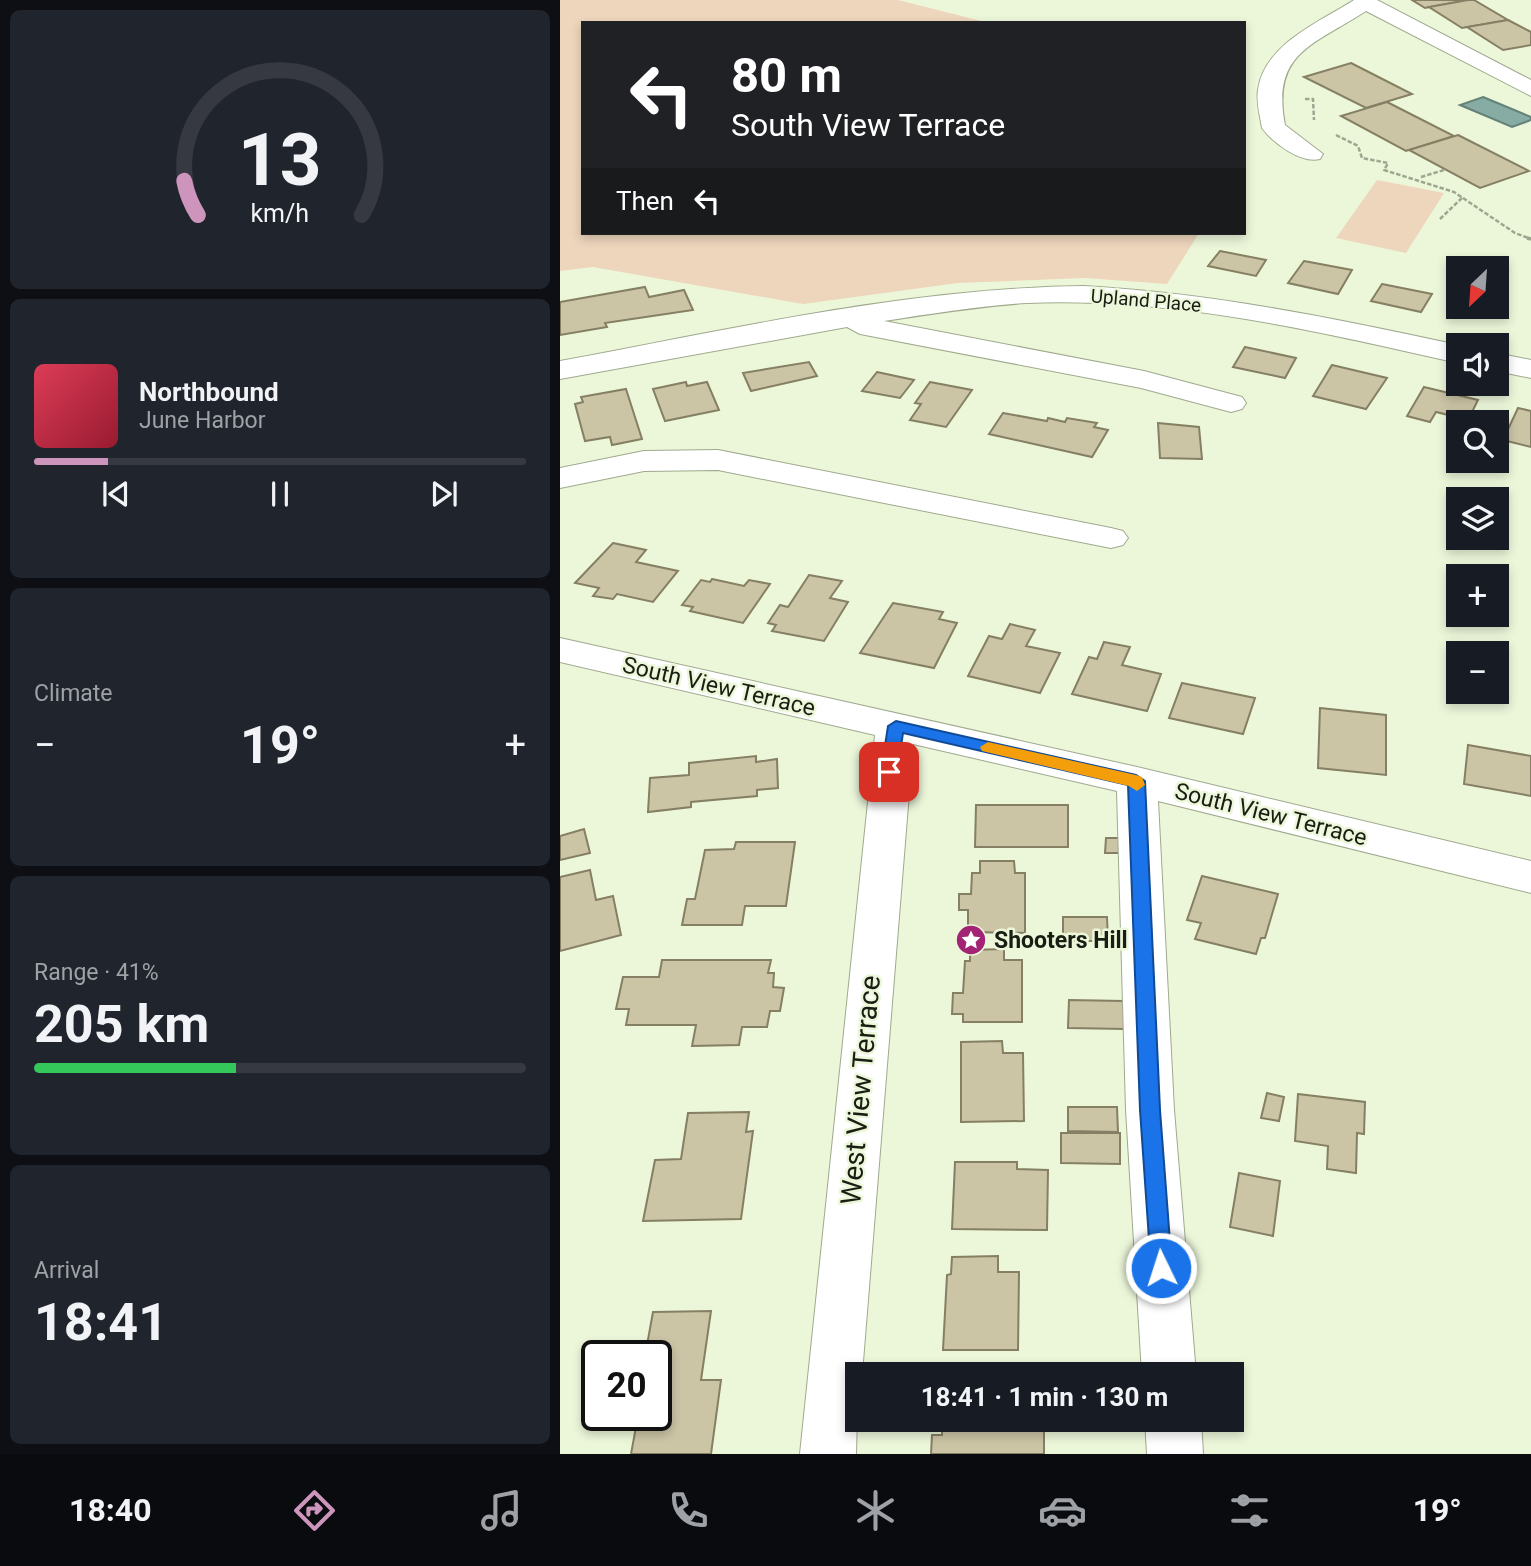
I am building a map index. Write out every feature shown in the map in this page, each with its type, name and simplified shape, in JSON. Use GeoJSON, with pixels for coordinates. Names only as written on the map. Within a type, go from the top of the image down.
{"type":"FeatureCollection","features":[{"type":"Feature","properties":{"kind":"street"},"geometry":{"type":"LineString","coordinates":[[1311,154],[1274,128],[1270,97],[1273,74],[1280,61],[1365,1],[1531,89]]}},
{"type":"Feature","properties":{"kind":"street","name":"Upland Place"},"geometry":{"type":"LineString","coordinates":[[560,370],[831,320],[971,299],[1030,295],[1105,295],[1255,311],[1446,351]]}},
{"type":"Feature","properties":{"kind":"street","name":"Upland Place"},"geometry":{"type":"LineString","coordinates":[[831,320],[1144,380],[1231,403]]}},
{"type":"Feature","properties":{"kind":"street"},"geometry":{"type":"LineString","coordinates":[[1509,365],[1531,369]]}},
{"type":"Feature","properties":{"kind":"street"},"geometry":{"type":"LineString","coordinates":[[560,478],[644,461],[719,460],[1111,538]]}},
{"type":"Feature","properties":{"kind":"street","name":"South View Terrace"},"geometry":{"type":"LineString","coordinates":[[560,650],[1136,781],[1531,877]]}},
{"type":"Feature","properties":{"kind":"street","name":"West View Terrace"},"geometry":{"type":"LineString","coordinates":[[828,1454],[889,772],[896,726]]}},
{"type":"Feature","properties":{"kind":"street"},"geometry":{"type":"LineString","coordinates":[[1136,781],[1150,1110],[1168,1362]]}},
{"type":"Feature","properties":{"kind":"street"},"geometry":{"type":"LineString","coordinates":[[1173,1432],[1175,1454]]}},
{"type":"Feature","properties":{"kind":"path"},"geometry":{"type":"LineString","coordinates":[[1270,97],[1313,99],[1314,131]]}},
{"type":"Feature","properties":{"kind":"path"},"geometry":{"type":"LineString","coordinates":[[1329,133],[1358,146],[1362,158],[1388,163],[1384,170],[1420,178],[1463,197],[1510,231],[1531,239]]}},
{"type":"Feature","properties":{"kind":"path"},"geometry":{"type":"LineString","coordinates":[[1420,178],[1444,170]]}},
{"type":"Feature","properties":{"kind":"path"},"geometry":{"type":"LineString","coordinates":[[1440,219],[1463,197]]}},
{"type":"Feature","properties":{"kind":"shaded area"},"geometry":{"type":"Polygon","coordinates":[[[560,0],[898,0],[981,21],[581,21],[581,235],[1198,235],[1167,284],[1085,278],[958,283],[803,304],[593,267],[560,271],[560,0]]]}},
{"type":"Feature","properties":{"kind":"shaded area"},"geometry":{"type":"Polygon","coordinates":[[[1377,180],[1444,193],[1406,253],[1336,238],[1377,180]]]}},
{"type":"Feature","properties":{"kind":"water"},"geometry":{"type":"Polygon","coordinates":[[[1483,97],[1531,117],[1531,120],[1512,127],[1460,105],[1483,97]]]}},
{"type":"Feature","properties":{"kind":"building"},"geometry":{"type":"Polygon","coordinates":[[[1412,0],[1468,0],[1425,8],[1412,0]]]}},
{"type":"Feature","properties":{"kind":"building"},"geometry":{"type":"Polygon","coordinates":[[[1474,0],[1508,20],[1462,28],[1429,7],[1474,0]]]}},
{"type":"Feature","properties":{"kind":"building"},"geometry":{"type":"Polygon","coordinates":[[[1508,20],[1531,32],[1531,45],[1503,50],[1467,27],[1508,20]]]}},
{"type":"Feature","properties":{"kind":"building"},"geometry":{"type":"Polygon","coordinates":[[[1351,63],[1412,94],[1366,108],[1304,77],[1351,63]]]}},
{"type":"Feature","properties":{"kind":"building"},"geometry":{"type":"Polygon","coordinates":[[[1387,102],[1454,136],[1406,151],[1341,116],[1387,102]]]}},
{"type":"Feature","properties":{"kind":"building"},"geometry":{"type":"Polygon","coordinates":[[[1458,135],[1529,171],[1480,188],[1409,150],[1458,135]]]}},
{"type":"Feature","properties":{"kind":"building"},"geometry":{"type":"Polygon","coordinates":[[[1220,251],[1266,260],[1256,276],[1208,266],[1220,251]]]}},
{"type":"Feature","properties":{"kind":"building"},"geometry":{"type":"Polygon","coordinates":[[[1304,261],[1352,270],[1338,294],[1288,283],[1304,261]]]}},
{"type":"Feature","properties":{"kind":"building"},"geometry":{"type":"Polygon","coordinates":[[[1382,284],[1432,294],[1421,312],[1371,301],[1382,284]]]}},
{"type":"Feature","properties":{"kind":"building"},"geometry":{"type":"Polygon","coordinates":[[[645,287],[649,297],[684,290],[693,310],[605,323],[607,327],[560,335],[560,302],[645,287]]]}},
{"type":"Feature","properties":{"kind":"building"},"geometry":{"type":"Polygon","coordinates":[[[1245,347],[1296,358],[1285,378],[1233,367],[1245,347]]]}},
{"type":"Feature","properties":{"kind":"building"},"geometry":{"type":"Polygon","coordinates":[[[809,362],[817,376],[751,391],[743,373],[809,362]]]}},
{"type":"Feature","properties":{"kind":"building"},"geometry":{"type":"Polygon","coordinates":[[[1332,365],[1387,378],[1366,409],[1313,396],[1332,365]]]}},
{"type":"Feature","properties":{"kind":"building"},"geometry":{"type":"Polygon","coordinates":[[[877,372],[914,380],[900,398],[862,391],[877,372]]]}},
{"type":"Feature","properties":{"kind":"building"},"geometry":{"type":"Polygon","coordinates":[[[686,382],[687,386],[707,382],[719,410],[665,421],[653,389],[686,382]]]}},
{"type":"Feature","properties":{"kind":"building"},"geometry":{"type":"Polygon","coordinates":[[[930,382],[972,390],[946,427],[910,420],[921,404],[915,403],[930,382]]]}},
{"type":"Feature","properties":{"kind":"building"},"geometry":{"type":"Polygon","coordinates":[[[1424,387],[1446,392],[1446,396],[1478,400],[1473,410],[1446,410],[1446,414],[1436,412],[1430,422],[1407,416],[1424,387]]]}},
{"type":"Feature","properties":{"kind":"building"},"geometry":{"type":"Polygon","coordinates":[[[626,389],[642,439],[612,445],[610,437],[585,441],[575,404],[583,402],[581,397],[626,389]]]}},
{"type":"Feature","properties":{"kind":"building"},"geometry":{"type":"Polygon","coordinates":[[[1518,408],[1531,411],[1531,447],[1509,442],[1509,427],[1518,408]]]}},
{"type":"Feature","properties":{"kind":"building"},"geometry":{"type":"Polygon","coordinates":[[[1003,413],[1047,421],[1048,418],[1065,422],[1067,418],[1097,423],[1094,427],[1108,430],[1092,457],[989,434],[1003,413]]]}},
{"type":"Feature","properties":{"kind":"building"},"geometry":{"type":"Polygon","coordinates":[[[1158,423],[1199,427],[1202,459],[1160,458],[1158,423]]]}},
{"type":"Feature","properties":{"kind":"building"},"geometry":{"type":"Polygon","coordinates":[[[613,543],[646,550],[636,562],[678,571],[653,602],[617,594],[613,599],[593,596],[599,588],[575,583],[613,543]]]}},
{"type":"Feature","properties":{"kind":"building"},"geometry":{"type":"Polygon","coordinates":[[[809,575],[842,581],[830,598],[848,602],[824,641],[772,631],[776,625],[768,623],[780,605],[788,607],[809,575]]]}},
{"type":"Feature","properties":{"kind":"building"},"geometry":{"type":"Polygon","coordinates":[[[712,579],[744,586],[749,580],[770,584],[743,623],[690,611],[693,607],[682,605],[701,580],[710,582],[712,579]]]}},
{"type":"Feature","properties":{"kind":"building"},"geometry":{"type":"Polygon","coordinates":[[[893,603],[943,612],[939,619],[957,623],[934,668],[860,653],[893,603]]]}},
{"type":"Feature","properties":{"kind":"building"},"geometry":{"type":"Polygon","coordinates":[[[1010,624],[1035,630],[1026,646],[1060,653],[1040,693],[968,676],[989,636],[1002,639],[1010,624]]]}},
{"type":"Feature","properties":{"kind":"building"},"geometry":{"type":"Polygon","coordinates":[[[1104,642],[1130,647],[1122,665],[1161,674],[1147,711],[1072,694],[1089,657],[1097,659],[1104,642]]]}},
{"type":"Feature","properties":{"kind":"building"},"geometry":{"type":"Polygon","coordinates":[[[1182,683],[1255,698],[1243,734],[1169,718],[1182,683]]]}},
{"type":"Feature","properties":{"kind":"building"},"geometry":{"type":"Polygon","coordinates":[[[1320,708],[1386,715],[1386,775],[1318,768],[1320,708]]]}},
{"type":"Feature","properties":{"kind":"building"},"geometry":{"type":"Polygon","coordinates":[[[1468,745],[1531,756],[1531,796],[1464,784],[1468,745]]]}},
{"type":"Feature","properties":{"kind":"building"},"geometry":{"type":"Polygon","coordinates":[[[756,756],[756,762],[777,759],[778,788],[757,790],[757,796],[691,802],[691,807],[648,812],[650,778],[689,775],[689,763],[756,756]]]}},
{"type":"Feature","properties":{"kind":"building"},"geometry":{"type":"Polygon","coordinates":[[[976,805],[1068,805],[1068,847],[975,847],[976,805]]]}},
{"type":"Feature","properties":{"kind":"building"},"geometry":{"type":"Polygon","coordinates":[[[584,829],[590,853],[560,860],[560,836],[584,829]]]}},
{"type":"Feature","properties":{"kind":"building"},"geometry":{"type":"Polygon","coordinates":[[[1106,838],[1122,838],[1123,853],[1105,853],[1106,838]]]}},
{"type":"Feature","properties":{"kind":"building"},"geometry":{"type":"Polygon","coordinates":[[[736,842],[795,842],[786,906],[745,906],[742,925],[682,925],[687,899],[695,899],[705,850],[734,849],[736,842]]]}},
{"type":"Feature","properties":{"kind":"building"},"geometry":{"type":"Polygon","coordinates":[[[980,861],[1014,861],[1015,873],[1025,873],[1025,933],[968,932],[968,910],[959,910],[959,894],[971,894],[972,873],[980,873],[980,861]]]}},
{"type":"Feature","properties":{"kind":"building"},"geometry":{"type":"Polygon","coordinates":[[[590,870],[596,900],[613,896],[621,935],[560,951],[560,877],[590,870]]]}},
{"type":"Feature","properties":{"kind":"building"},"geometry":{"type":"Polygon","coordinates":[[[1202,876],[1278,894],[1265,938],[1261,938],[1256,954],[1195,939],[1201,923],[1187,920],[1202,876]]]}},
{"type":"Feature","properties":{"kind":"building"},"geometry":{"type":"Polygon","coordinates":[[[1063,917],[1107,917],[1108,941],[1063,941],[1063,917]]]}},
{"type":"Feature","properties":{"kind":"building"},"geometry":{"type":"Polygon","coordinates":[[[1004,949],[1004,960],[1022,960],[1022,1022],[963,1022],[963,1014],[952,1014],[953,993],[963,993],[965,961],[970,961],[970,950],[1004,949]]]}},
{"type":"Feature","properties":{"kind":"building"},"geometry":{"type":"Polygon","coordinates":[[[662,960],[771,960],[768,973],[774,973],[773,987],[784,988],[780,1011],[770,1011],[767,1027],[742,1027],[739,1045],[692,1046],[696,1025],[626,1025],[629,1009],[616,1009],[623,977],[659,977],[662,960]]]}},
{"type":"Feature","properties":{"kind":"building"},"geometry":{"type":"Polygon","coordinates":[[[1069,1000],[1124,1001],[1125,1029],[1068,1028],[1069,1000]]]}},
{"type":"Feature","properties":{"kind":"building"},"geometry":{"type":"Polygon","coordinates":[[[1002,1041],[1003,1053],[1023,1053],[1024,1121],[961,1122],[961,1042],[1002,1041]]]}},
{"type":"Feature","properties":{"kind":"building"},"geometry":{"type":"Polygon","coordinates":[[[1267,1093],[1284,1097],[1279,1121],[1261,1118],[1267,1093]]]}},
{"type":"Feature","properties":{"kind":"building"},"geometry":{"type":"Polygon","coordinates":[[[1298,1094],[1365,1102],[1364,1134],[1357,1133],[1356,1173],[1327,1169],[1328,1146],[1295,1141],[1298,1094]]]}},
{"type":"Feature","properties":{"kind":"building"},"geometry":{"type":"Polygon","coordinates":[[[1068,1107],[1117,1107],[1118,1132],[1068,1131],[1068,1107]]]}},
{"type":"Feature","properties":{"kind":"building"},"geometry":{"type":"Polygon","coordinates":[[[749,1112],[746,1132],[753,1131],[741,1219],[643,1221],[655,1160],[681,1159],[688,1113],[749,1112]]]}},
{"type":"Feature","properties":{"kind":"building"},"geometry":{"type":"Polygon","coordinates":[[[1061,1133],[1120,1133],[1120,1164],[1061,1163],[1061,1133]]]}},
{"type":"Feature","properties":{"kind":"building"},"geometry":{"type":"Polygon","coordinates":[[[955,1162],[1017,1162],[1017,1169],[1048,1170],[1047,1230],[952,1229],[955,1162]]]}},
{"type":"Feature","properties":{"kind":"building"},"geometry":{"type":"Polygon","coordinates":[[[1239,1173],[1280,1181],[1273,1236],[1230,1227],[1239,1173]]]}},
{"type":"Feature","properties":{"kind":"building"},"geometry":{"type":"Polygon","coordinates":[[[998,1256],[998,1272],[1019,1272],[1018,1350],[943,1350],[947,1275],[951,1274],[952,1257],[998,1256]]]}},
{"type":"Feature","properties":{"kind":"building"},"geometry":{"type":"Polygon","coordinates":[[[711,1311],[701,1380],[721,1380],[711,1454],[631,1454],[635,1431],[672,1431],[672,1340],[648,1340],[653,1312],[711,1311]]]}},
{"type":"Feature","properties":{"kind":"building"},"geometry":{"type":"Polygon","coordinates":[[[942,1432],[1044,1432],[1044,1454],[931,1454],[932,1435],[942,1435],[942,1432]]]}},
{"type":"Feature","properties":{"kind":"slow traffic"},"geometry":{"type":"LineString","coordinates":[[988,747],[1136,781],[1137,785]]}},
{"type":"Feature","properties":{"kind":"place","name":"Shooters Hill"},"geometry":{"type":"Point","coordinates":[971,940]}},
{"type":"Feature","properties":{"kind":"route"},"geometry":{"type":"LineString","coordinates":[[889,772],[896,726],[1136,781],[1150,1110],[1161,1268]]}}]}
